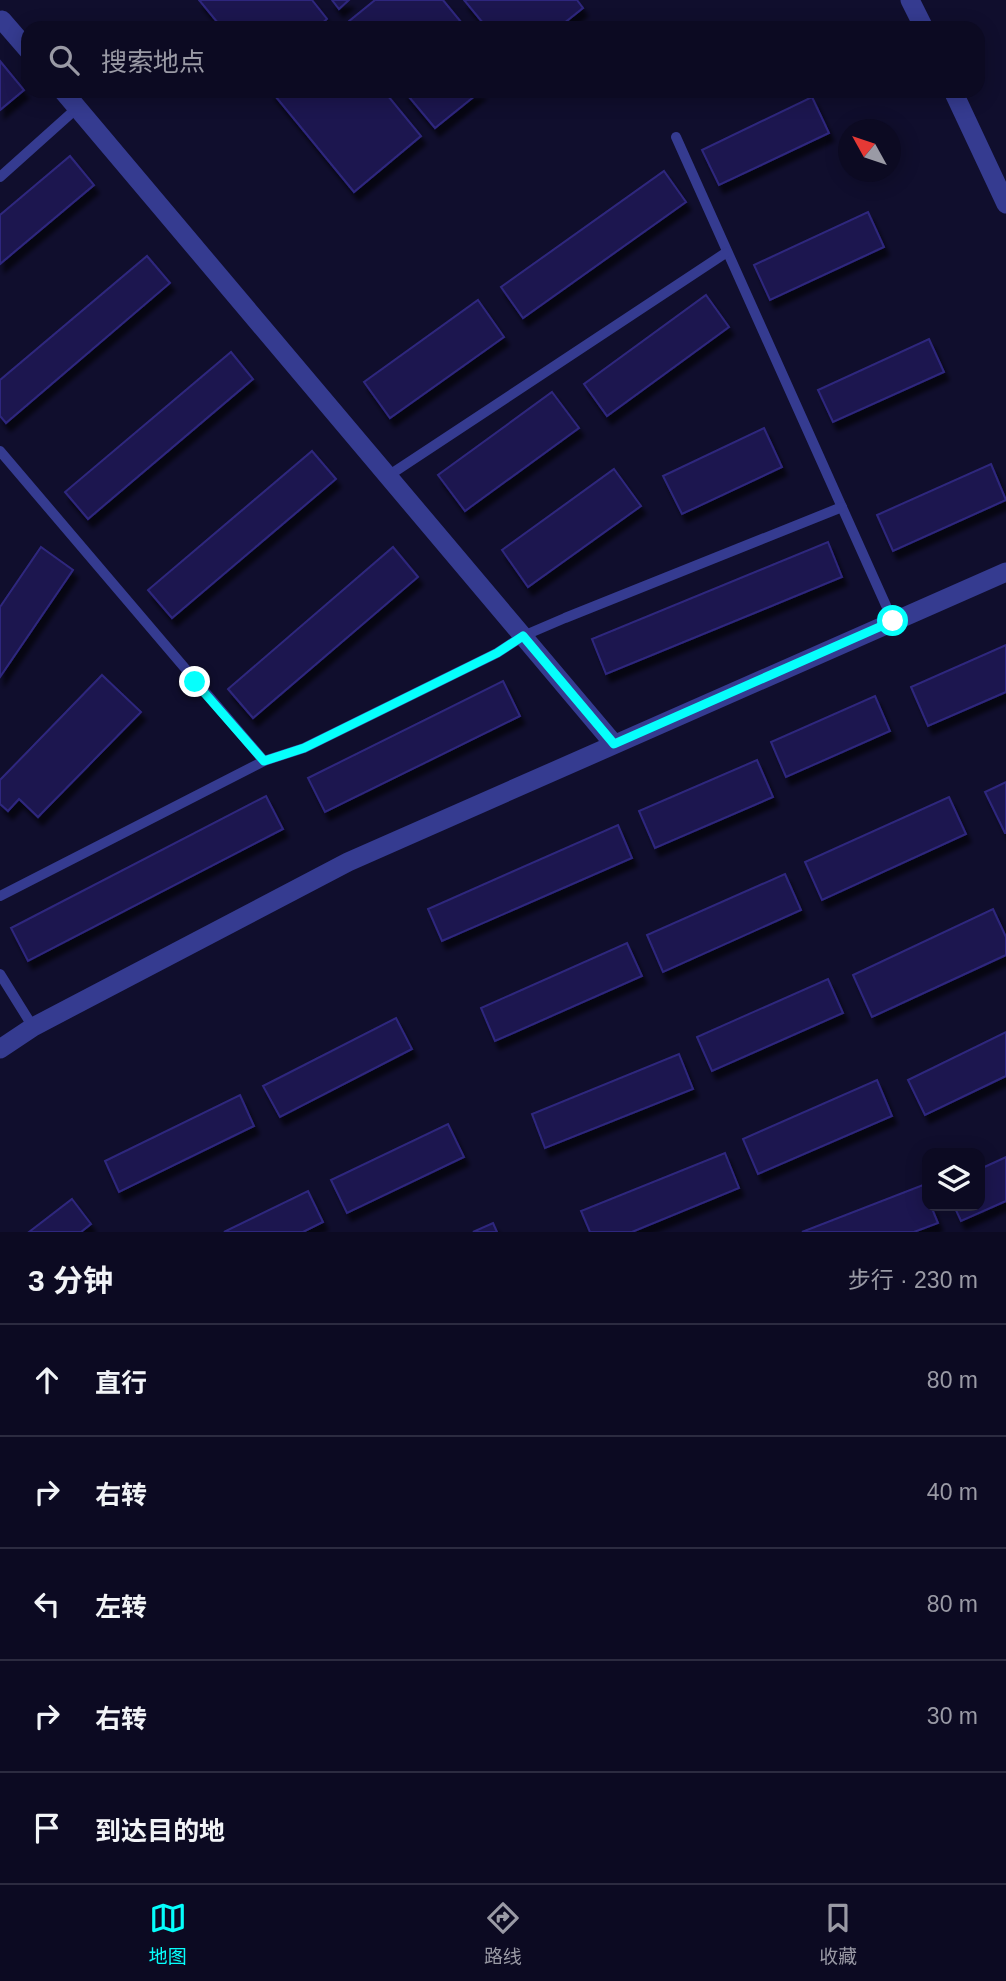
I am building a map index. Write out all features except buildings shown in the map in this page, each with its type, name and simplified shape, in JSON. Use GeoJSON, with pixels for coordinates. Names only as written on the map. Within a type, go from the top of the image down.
{"type":"FeatureCollection","features":[{"type":"Feature","properties":{"kind":"street"},"geometry":{"type":"LineString","coordinates":[[911,0],[921,21]]}},
{"type":"Feature","properties":{"kind":"street"},"geometry":{"type":"LineString","coordinates":[[2,20],[21,42]]}},
{"type":"Feature","properties":{"kind":"street"},"geometry":{"type":"LineString","coordinates":[[68,98],[614,744]]}},
{"type":"Feature","properties":{"kind":"street"},"geometry":{"type":"LineString","coordinates":[[956,98],[1006,204]]}},
{"type":"Feature","properties":{"kind":"street"},"geometry":{"type":"LineString","coordinates":[[0,1049],[33,1027],[348,862],[1006,572]]}},
{"type":"Feature","properties":{"kind":"lane"},"geometry":{"type":"LineString","coordinates":[[0,177],[77,108]]}},
{"type":"Feature","properties":{"kind":"lane"},"geometry":{"type":"LineString","coordinates":[[676,137],[893,621]]}},
{"type":"Feature","properties":{"kind":"lane"},"geometry":{"type":"LineString","coordinates":[[388,476],[727,252]]}},
{"type":"Feature","properties":{"kind":"lane"},"geometry":{"type":"LineString","coordinates":[[0,451],[264,761]]}},
{"type":"Feature","properties":{"kind":"lane"},"geometry":{"type":"LineString","coordinates":[[0,896],[264,761],[304,748],[497,653],[523,636],[842,507]]}},
{"type":"Feature","properties":{"kind":"lane"},"geometry":{"type":"LineString","coordinates":[[0,974],[33,1027]]}},
{"type":"Feature","properties":{"kind":"route"},"geometry":{"type":"LineString","coordinates":[[195,682],[264,761],[304,748],[497,653],[523,636],[614,744],[893,621]]}}]}
